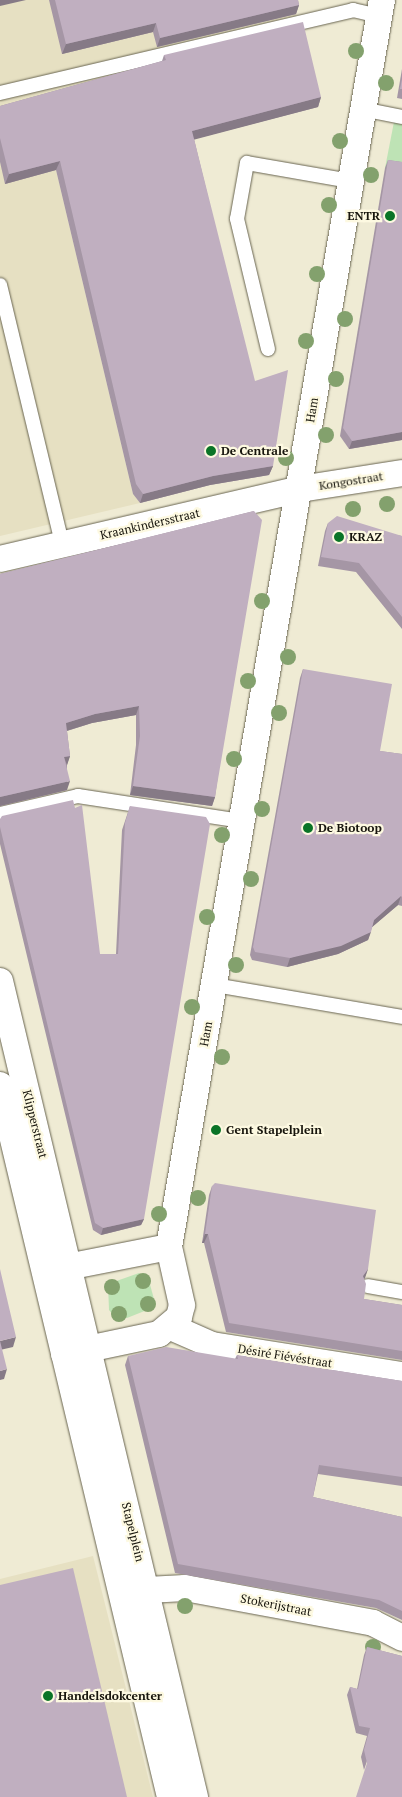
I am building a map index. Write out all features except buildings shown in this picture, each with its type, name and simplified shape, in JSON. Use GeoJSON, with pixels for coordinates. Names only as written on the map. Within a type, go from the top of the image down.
{"type":"FeatureCollection","features":[{"type":"Feature","properties":{"kind":"street","name":"Ham"},"geometry":{"type":"LineString","coordinates":[[171,1327],[179,1317],[182,1305],[169,1247],[300,489],[380,8]]}},
{"type":"Feature","properties":{"kind":"street","name":"Kongostraat"},"geometry":{"type":"LineString","coordinates":[[300,489],[402,473]]}},
{"type":"Feature","properties":{"kind":"street","name":"Kraankindersstraat"},"geometry":{"type":"LineString","coordinates":[[0,559],[300,489]]}},
{"type":"Feature","properties":{"kind":"street","name":"Klipperstraat"},"geometry":{"type":"LineString","coordinates":[[0,981],[57,1270]]}},
{"type":"Feature","properties":{"kind":"street","name":"Klipperstraat"},"geometry":{"type":"LineString","coordinates":[[0,1086],[57,1270]]}},
{"type":"Feature","properties":{"kind":"street"},"geometry":{"type":"LineString","coordinates":[[57,1270],[169,1247]]}},
{"type":"Feature","properties":{"kind":"street","name":"Stapelplein"},"geometry":{"type":"LineString","coordinates":[[57,1270],[89,1349],[195,1797]]}},
{"type":"Feature","properties":{"kind":"street","name":"Stapelplein"},"geometry":{"type":"LineString","coordinates":[[57,1270],[64,1354],[170,1797]]}},
{"type":"Feature","properties":{"kind":"street"},"geometry":{"type":"LineString","coordinates":[[64,1354],[159,1334],[171,1327]]}},
{"type":"Feature","properties":{"kind":"street","name":"Désiré Fiévéstraat"},"geometry":{"type":"LineString","coordinates":[[171,1327],[212,1345],[402,1374]]}},
{"type":"Feature","properties":{"kind":"street"},"geometry":{"type":"LineString","coordinates":[[89,1459],[114,1454]]}},
{"type":"Feature","properties":{"kind":"street","name":"Stokerijstraat"},"geometry":{"type":"LineString","coordinates":[[147,1590],[185,1588],[374,1623],[402,1638]]}},
{"type":"Feature","properties":{"kind":"lane"},"geometry":{"type":"LineString","coordinates":[[0,93],[353,10],[380,8]]}},
{"type":"Feature","properties":{"kind":"lane"},"geometry":{"type":"LineString","coordinates":[[362,109],[402,117]]}},
{"type":"Feature","properties":{"kind":"lane"},"geometry":{"type":"LineString","coordinates":[[268,349],[237,219],[247,163],[350,181]]}},
{"type":"Feature","properties":{"kind":"lane"},"geometry":{"type":"LineString","coordinates":[[0,285],[6,332],[62,544]]}},
{"type":"Feature","properties":{"kind":"lane"},"geometry":{"type":"LineString","coordinates":[[0,814],[78,796],[242,821]]}},
{"type":"Feature","properties":{"kind":"lane"},"geometry":{"type":"LineString","coordinates":[[215,985],[402,1017]]}},
{"type":"Feature","properties":{"kind":"lane"},"geometry":{"type":"LineString","coordinates":[[368,1286],[402,1292]]}},
{"type":"Feature","properties":{"kind":"shaded area"},"geometry":{"type":"Polygon","coordinates":[[[0,0],[293,0],[302,40],[0,114],[0,0]]]}},
{"type":"Feature","properties":{"kind":"shaded area"},"geometry":{"type":"Polygon","coordinates":[[[0,162],[6,183],[56,170],[133,494],[140,503],[0,536],[0,162]]]}},
{"type":"Feature","properties":{"kind":"shaded area","name":"Handelsdokcenter"},"geometry":{"type":"Polygon","coordinates":[[[93,1556],[153,1797],[0,1797],[0,1579],[93,1556]]]}},
{"type":"Feature","properties":{"kind":"green space"},"geometry":{"type":"Polygon","coordinates":[[[394,122],[402,124],[402,171],[385,168],[394,122]]]}},
{"type":"Feature","properties":{"kind":"green space"},"geometry":{"type":"Polygon","coordinates":[[[139,1273],[149,1281],[154,1299],[152,1308],[127,1318],[115,1317],[109,1310],[108,1284],[139,1273]]]}},
{"type":"Feature","properties":{"kind":"place","name":"ENTR"},"geometry":{"type":"Point","coordinates":[390,216]}},
{"type":"Feature","properties":{"kind":"place","name":"De Centrale"},"geometry":{"type":"Point","coordinates":[211,451]}},
{"type":"Feature","properties":{"kind":"place","name":"KRAZ"},"geometry":{"type":"Point","coordinates":[339,537]}},
{"type":"Feature","properties":{"kind":"place","name":"De Biotoop"},"geometry":{"type":"Point","coordinates":[308,828]}},
{"type":"Feature","properties":{"kind":"place","name":"Gent Stapelplein"},"geometry":{"type":"Point","coordinates":[216,1130]}},
{"type":"Feature","properties":{"kind":"place","name":"Handelsdokcenter"},"geometry":{"type":"Point","coordinates":[48,1696]}}]}
